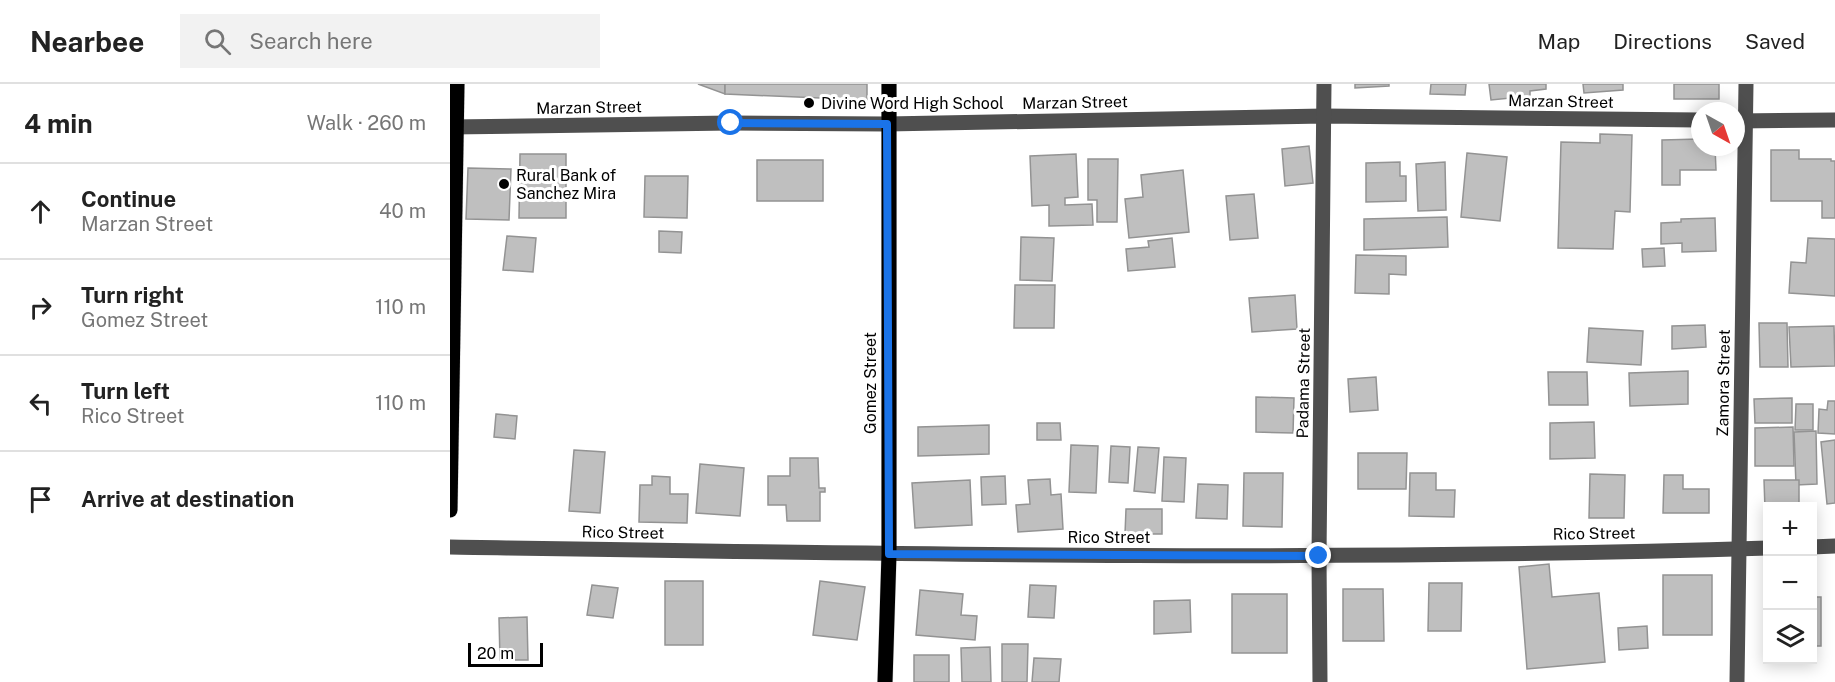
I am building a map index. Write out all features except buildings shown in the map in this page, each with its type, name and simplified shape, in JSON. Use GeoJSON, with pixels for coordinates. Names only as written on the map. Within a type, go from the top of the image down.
{"type":"FeatureCollection","features":[{"type":"Feature","properties":{"kind":"main road"},"geometry":{"type":"LineString","coordinates":[[450,510],[453,127],[457,84]]}},
{"type":"Feature","properties":{"kind":"main road","name":"Gomez Street"},"geometry":{"type":"LineString","coordinates":[[885,682],[889,554],[887,124],[889,84]]}},
{"type":"Feature","properties":{"kind":"street","name":"Padama Street"},"geometry":{"type":"LineString","coordinates":[[1320,682],[1319,556],[1324,84]]}},
{"type":"Feature","properties":{"kind":"street","name":"Zamora Street"},"geometry":{"type":"LineString","coordinates":[[1743,102],[1746,84]]}},
{"type":"Feature","properties":{"kind":"street","name":"Marzan Street"},"geometry":{"type":"LineString","coordinates":[[453,127],[731,123],[887,124],[1324,116],[1691,120]]}},
{"type":"Feature","properties":{"kind":"street"},"geometry":{"type":"LineString","coordinates":[[1745,121],[1835,120]]}},
{"type":"Feature","properties":{"kind":"street","name":"Zamora Street"},"geometry":{"type":"LineString","coordinates":[[1737,682],[1740,156]]}},
{"type":"Feature","properties":{"kind":"street"},"geometry":{"type":"LineString","coordinates":[[1817,547],[1835,546]]}},
{"type":"Feature","properties":{"kind":"street","name":"Rico Street"},"geometry":{"type":"LineString","coordinates":[[450,547],[889,554],[1319,556],[1763,548]]}},
{"type":"Feature","properties":{"kind":"place","name":"Divine Word High School"},"geometry":{"type":"Point","coordinates":[809,103]}},
{"type":"Feature","properties":{"kind":"place","name":"Rural Bank of Sanchez Mira"},"geometry":{"type":"Point","coordinates":[504,184]}},
{"type":"Feature","properties":{"kind":"route"},"geometry":{"type":"LineString","coordinates":[[731,123],[887,124],[889,554],[1319,556]]}}]}
